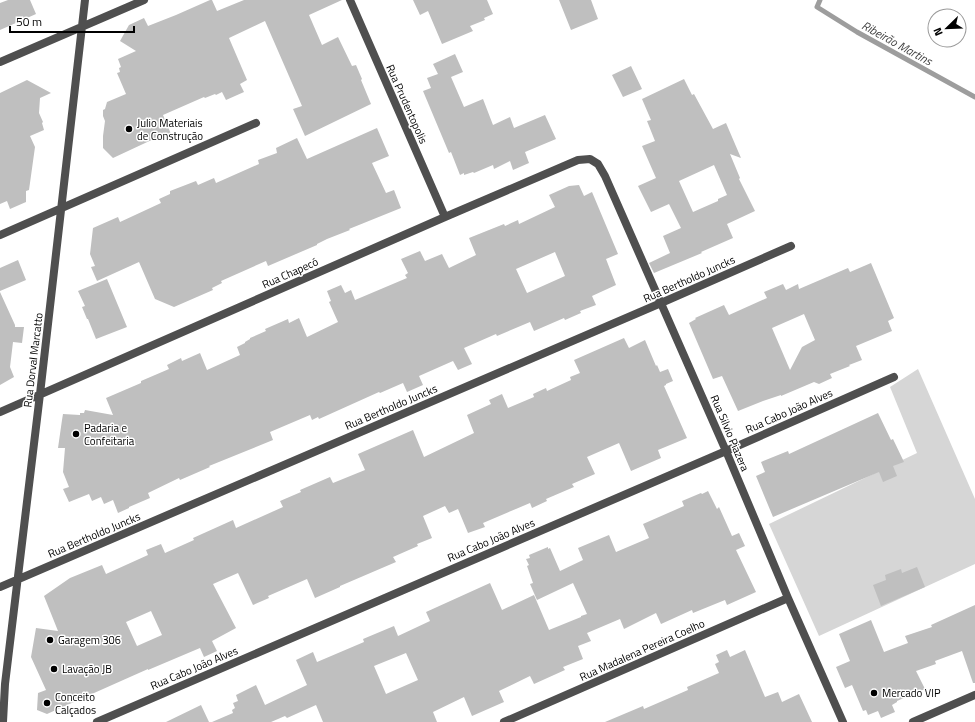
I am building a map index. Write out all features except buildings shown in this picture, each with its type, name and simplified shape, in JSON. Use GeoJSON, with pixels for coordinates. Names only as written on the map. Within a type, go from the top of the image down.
{"type":"FeatureCollection","features":[{"type":"Feature","properties":{"kind":"street","name":"Rua Dorval Marcatto"},"geometry":{"type":"LineString","coordinates":[[3,722],[5,684],[62,208],[85,0]]}},
{"type":"Feature","properties":{"kind":"street"},"geometry":{"type":"LineString","coordinates":[[0,62],[144,0]]}},
{"type":"Feature","properties":{"kind":"street","name":"Rua Prudentopolis"},"geometry":{"type":"LineString","coordinates":[[350,0],[445,217]]}},
{"type":"Feature","properties":{"kind":"street"},"geometry":{"type":"LineString","coordinates":[[0,235],[256,123]]}},
{"type":"Feature","properties":{"kind":"street","name":"Rua Chapecó"},"geometry":{"type":"LineString","coordinates":[[0,412],[445,217],[578,160],[590,158]]}},
{"type":"Feature","properties":{"kind":"street","name":"Rua Silvio Piazera"},"geometry":{"type":"LineString","coordinates":[[590,158],[598,164],[605,176],[843,722]]}},
{"type":"Feature","properties":{"kind":"street","name":"Rua Bertholdo Juncks"},"geometry":{"type":"LineString","coordinates":[[0,587],[791,246]]}},
{"type":"Feature","properties":{"kind":"street","name":"Rua Cabo João Alves"},"geometry":{"type":"LineString","coordinates":[[97,722],[894,377]]}},
{"type":"Feature","properties":{"kind":"street","name":"Rua Madalena Pereira Coelho"},"geometry":{"type":"LineString","coordinates":[[504,722],[788,598]]}},
{"type":"Feature","properties":{"kind":"street"},"geometry":{"type":"LineString","coordinates":[[913,722],[975,695]]}},
{"type":"Feature","properties":{"kind":"shaded area"},"geometry":{"type":"Polygon","coordinates":[[[918,369],[975,499],[975,564],[819,636],[769,524],[917,453],[890,387],[918,369]]]}},
{"type":"Feature","properties":{"kind":"waterway","name":"Ribeirão Martins"},"geometry":{"type":"LineString","coordinates":[[820,0],[817,7],[857,32],[975,97]]}},
{"type":"Feature","properties":{"kind":"place","name":"Julio Materiais de Construção"},"geometry":{"type":"Point","coordinates":[129,129]}},
{"type":"Feature","properties":{"kind":"place","name":"Padaria e Confeitaria"},"geometry":{"type":"Point","coordinates":[76,434]}},
{"type":"Feature","properties":{"kind":"place","name":"Garagem 306"},"geometry":{"type":"Point","coordinates":[50,640]}},
{"type":"Feature","properties":{"kind":"place","name":"Lavação JB"},"geometry":{"type":"Point","coordinates":[54,669]}},
{"type":"Feature","properties":{"kind":"place","name":"Mercado VIP"},"geometry":{"type":"Point","coordinates":[874,693]}},
{"type":"Feature","properties":{"kind":"place","name":"Conceito Calçados"},"geometry":{"type":"Point","coordinates":[47,703]}}]}
